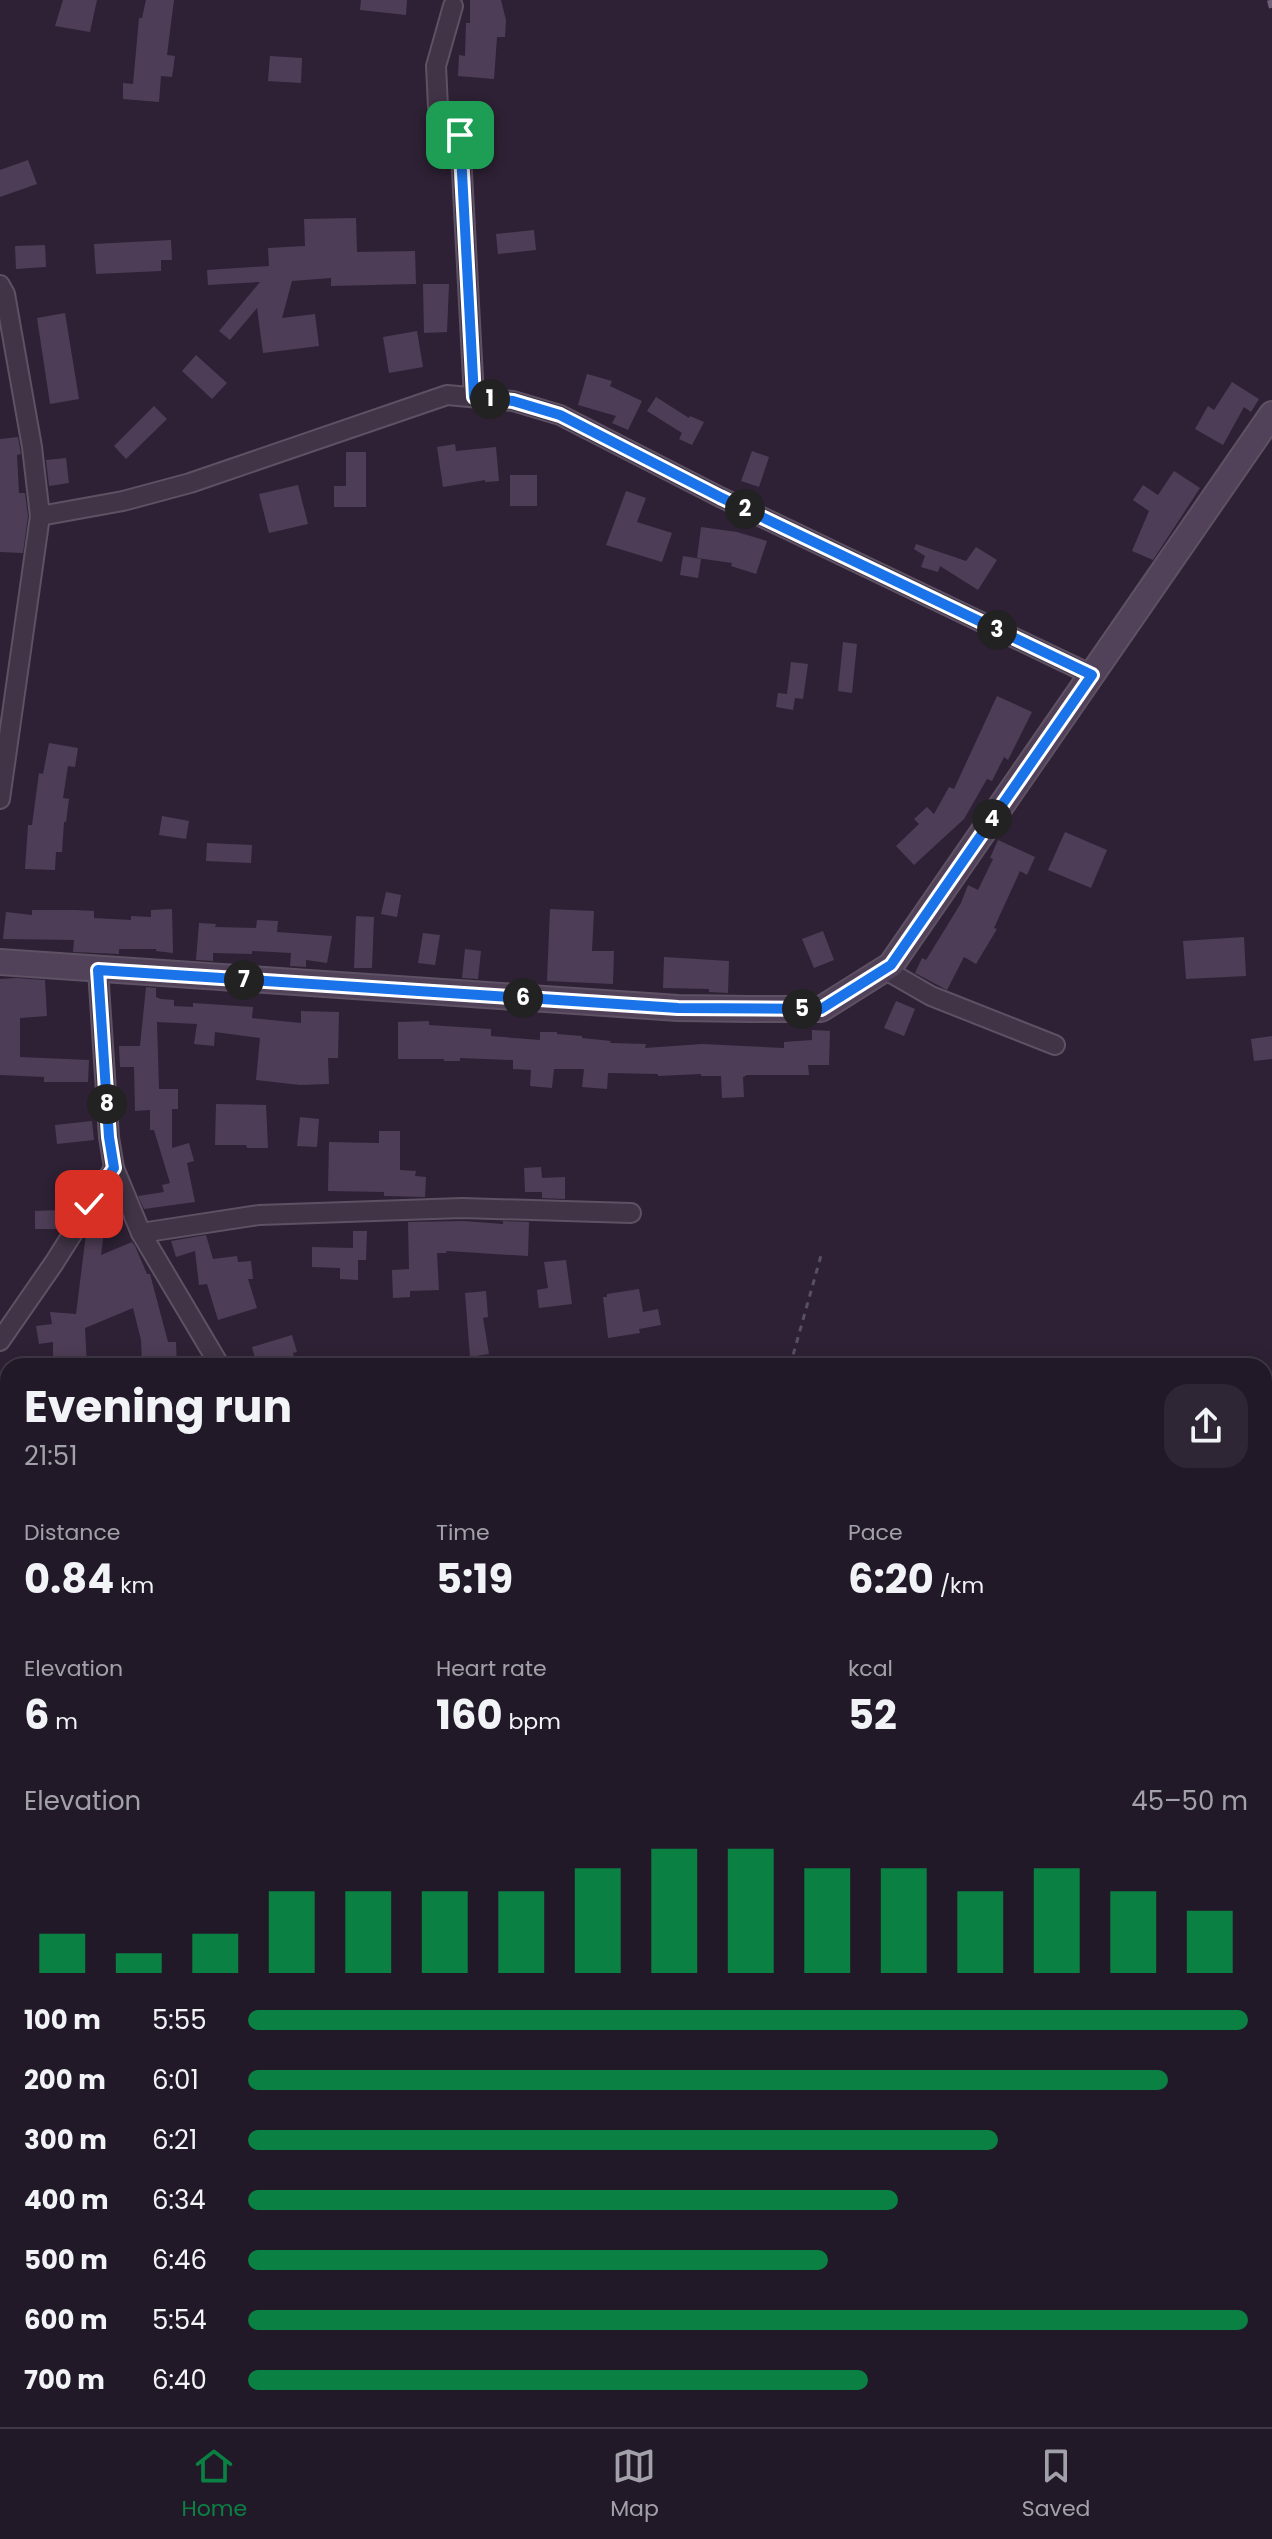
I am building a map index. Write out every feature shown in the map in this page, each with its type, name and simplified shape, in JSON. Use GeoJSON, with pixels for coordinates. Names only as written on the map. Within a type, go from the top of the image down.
{"type":"FeatureCollection","features":[{"type":"Feature","properties":{"kind":"street"},"geometry":{"type":"LineString","coordinates":[[453,6],[436,66],[438,107],[460,135],[474,397]]}},
{"type":"Feature","properties":{"kind":"street"},"geometry":{"type":"LineString","coordinates":[[0,285],[5,294],[27,417],[40,516],[0,799]]}},
{"type":"Feature","properties":{"kind":"street"},"geometry":{"type":"LineString","coordinates":[[40,516],[123,501],[190,483],[447,395],[513,401],[560,415],[720,497],[1092,675]]}},
{"type":"Feature","properties":{"kind":"street"},"geometry":{"type":"LineString","coordinates":[[0,962],[678,1008],[821,1009],[891,965],[1272,414]]}},
{"type":"Feature","properties":{"kind":"street"},"geometry":{"type":"LineString","coordinates":[[884,969],[931,996],[1055,1045]]}},
{"type":"Feature","properties":{"kind":"street"},"geometry":{"type":"LineString","coordinates":[[98,970],[109,1137],[114,1168],[141,1233],[215,1358]]}},
{"type":"Feature","properties":{"kind":"street"},"geometry":{"type":"LineString","coordinates":[[0,1341],[114,1168]]}},
{"type":"Feature","properties":{"kind":"street"},"geometry":{"type":"LineString","coordinates":[[141,1233],[259,1215],[462,1208],[631,1213]]}},
{"type":"Feature","properties":{"kind":"path"},"geometry":{"type":"LineString","coordinates":[[792,1358],[822,1252]]}},
{"type":"Feature","properties":{"kind":"building"},"geometry":{"type":"Polygon","coordinates":[[[63,0],[97,0],[90,32],[55,26],[63,0]]]}},
{"type":"Feature","properties":{"kind":"building"},"geometry":{"type":"Polygon","coordinates":[[[146,0],[174,0],[167,55],[175,56],[172,77],[161,76],[159,102],[123,99],[123,83],[133,84],[139,18],[142,18],[146,0]]]}},
{"type":"Feature","properties":{"kind":"building"},"geometry":{"type":"Polygon","coordinates":[[[361,0],[407,0],[406,15],[360,10],[361,0]]]}},
{"type":"Feature","properties":{"kind":"building"},"geometry":{"type":"Polygon","coordinates":[[[470,0],[501,0],[506,20],[505,37],[497,37],[494,79],[458,76],[459,55],[465,56],[470,0]]]}},
{"type":"Feature","properties":{"kind":"building"},"geometry":{"type":"Polygon","coordinates":[[[270,56],[302,58],[301,83],[268,81],[270,56]]]}},
{"type":"Feature","properties":{"kind":"building"},"geometry":{"type":"Polygon","coordinates":[[[28,160],[37,184],[0,197],[0,170],[28,160]]]}},
{"type":"Feature","properties":{"kind":"building"},"geometry":{"type":"Polygon","coordinates":[[[356,218],[357,252],[415,251],[416,284],[331,286],[331,278],[292,281],[282,318],[315,314],[319,346],[263,353],[257,308],[230,340],[219,331],[260,282],[208,285],[207,270],[269,266],[268,248],[305,246],[304,219],[356,218]]]}},
{"type":"Feature","properties":{"kind":"building"},"geometry":{"type":"Polygon","coordinates":[[[534,230],[536,250],[498,254],[496,234],[534,230]]]}},
{"type":"Feature","properties":{"kind":"building"},"geometry":{"type":"Polygon","coordinates":[[[171,240],[172,260],[161,260],[161,271],[96,274],[94,244],[171,240]]]}},
{"type":"Feature","properties":{"kind":"building"},"geometry":{"type":"Polygon","coordinates":[[[45,245],[46,267],[16,269],[15,246],[45,245]]]}},
{"type":"Feature","properties":{"kind":"building"},"geometry":{"type":"Polygon","coordinates":[[[423,284],[449,284],[447,332],[424,333],[423,284]]]}},
{"type":"Feature","properties":{"kind":"building"},"geometry":{"type":"Polygon","coordinates":[[[65,313],[79,399],[50,404],[37,318],[65,313]]]}},
{"type":"Feature","properties":{"kind":"building"},"geometry":{"type":"Polygon","coordinates":[[[417,331],[423,367],[389,373],[383,337],[417,331]]]}},
{"type":"Feature","properties":{"kind":"building"},"geometry":{"type":"Polygon","coordinates":[[[196,355],[227,383],[212,399],[182,371],[196,355]]]}},
{"type":"Feature","properties":{"kind":"building"},"geometry":{"type":"Polygon","coordinates":[[[587,374],[612,381],[610,386],[642,401],[628,430],[612,423],[616,416],[578,405],[587,374]]]}},
{"type":"Feature","properties":{"kind":"building"},"geometry":{"type":"Polygon","coordinates":[[[1232,382],[1259,399],[1251,412],[1244,407],[1223,445],[1195,429],[1208,406],[1214,410],[1232,382]]]}},
{"type":"Feature","properties":{"kind":"building"},"geometry":{"type":"Polygon","coordinates":[[[656,397],[689,418],[704,422],[692,445],[679,439],[682,433],[647,411],[656,397]]]}},
{"type":"Feature","properties":{"kind":"building"},"geometry":{"type":"Polygon","coordinates":[[[154,406],[167,419],[126,459],[114,446],[154,406]]]}},
{"type":"Feature","properties":{"kind":"building"},"geometry":{"type":"Polygon","coordinates":[[[18,437],[21,454],[17,455],[19,493],[25,493],[28,516],[23,553],[0,552],[0,439],[18,437]]]}},
{"type":"Feature","properties":{"kind":"building"},"geometry":{"type":"Polygon","coordinates":[[[455,444],[456,451],[496,447],[499,481],[485,480],[443,487],[437,447],[455,444]]]}},
{"type":"Feature","properties":{"kind":"building"},"geometry":{"type":"Polygon","coordinates":[[[752,451],[769,457],[759,487],[741,481],[752,451]]]}},
{"type":"Feature","properties":{"kind":"building"},"geometry":{"type":"Polygon","coordinates":[[[346,452],[366,452],[366,507],[334,507],[334,486],[346,486],[346,452]]]}},
{"type":"Feature","properties":{"kind":"building"},"geometry":{"type":"Polygon","coordinates":[[[66,458],[69,483],[49,486],[46,460],[66,458]]]}},
{"type":"Feature","properties":{"kind":"building"},"geometry":{"type":"Polygon","coordinates":[[[1174,471],[1200,488],[1153,560],[1132,551],[1149,511],[1133,500],[1143,485],[1158,495],[1174,471]]]}},
{"type":"Feature","properties":{"kind":"building"},"geometry":{"type":"Polygon","coordinates":[[[510,475],[537,475],[537,506],[510,506],[510,475]]]}},
{"type":"Feature","properties":{"kind":"building"},"geometry":{"type":"Polygon","coordinates":[[[298,485],[308,524],[269,533],[259,494],[298,485]]]}},
{"type":"Feature","properties":{"kind":"building"},"geometry":{"type":"Polygon","coordinates":[[[626,491],[646,498],[637,522],[672,533],[662,562],[606,545],[626,491]]]}},
{"type":"Feature","properties":{"kind":"building"},"geometry":{"type":"Polygon","coordinates":[[[701,527],[737,532],[767,541],[756,574],[731,566],[732,563],[697,558],[701,527]]]}},
{"type":"Feature","properties":{"kind":"building"},"geometry":{"type":"Polygon","coordinates":[[[916,544],[966,561],[976,547],[997,560],[978,590],[940,566],[938,572],[921,567],[925,556],[914,549],[916,544]]]}},
{"type":"Feature","properties":{"kind":"building"},"geometry":{"type":"Polygon","coordinates":[[[683,556],[701,559],[698,578],[680,575],[683,556]]]}},
{"type":"Feature","properties":{"kind":"building"},"geometry":{"type":"Polygon","coordinates":[[[843,642],[857,644],[852,693],[838,691],[843,642]]]}},
{"type":"Feature","properties":{"kind":"building"},"geometry":{"type":"Polygon","coordinates":[[[791,662],[808,664],[803,699],[795,698],[793,710],[776,707],[778,693],[787,694],[791,662]]]}},
{"type":"Feature","properties":{"kind":"building"},"geometry":{"type":"Polygon","coordinates":[[[997,696],[1032,712],[1008,760],[1004,757],[992,781],[987,779],[964,819],[914,865],[896,846],[919,824],[914,819],[927,807],[934,814],[949,787],[954,789],[997,696]]]}},
{"type":"Feature","properties":{"kind":"building"},"geometry":{"type":"Polygon","coordinates":[[[49,743],[78,748],[75,767],[68,766],[63,798],[69,799],[62,852],[56,852],[55,870],[25,869],[28,825],[32,825],[39,773],[43,774],[49,743]]]}},
{"type":"Feature","properties":{"kind":"building"},"geometry":{"type":"Polygon","coordinates":[[[162,816],[189,821],[186,839],[159,835],[162,816]]]}},
{"type":"Feature","properties":{"kind":"building"},"geometry":{"type":"Polygon","coordinates":[[[1065,832],[1107,850],[1091,888],[1048,870],[1065,832]]]}},
{"type":"Feature","properties":{"kind":"building"},"geometry":{"type":"Polygon","coordinates":[[[998,840],[1035,857],[1027,875],[1020,871],[994,928],[997,929],[976,964],[964,957],[947,990],[915,973],[961,903],[968,885],[978,890],[993,859],[990,858],[998,840]]]}},
{"type":"Feature","properties":{"kind":"building"},"geometry":{"type":"Polygon","coordinates":[[[207,843],[252,845],[251,863],[206,861],[207,843]]]}},
{"type":"Feature","properties":{"kind":"building"},"geometry":{"type":"Polygon","coordinates":[[[386,892],[401,895],[397,917],[381,914],[386,892]]]}},
{"type":"Feature","properties":{"kind":"building"},"geometry":{"type":"Polygon","coordinates":[[[172,909],[173,953],[156,949],[119,949],[119,954],[73,952],[74,940],[3,939],[6,912],[32,915],[32,910],[94,911],[94,918],[131,920],[131,916],[151,917],[151,910],[172,909]]]}},
{"type":"Feature","properties":{"kind":"building"},"geometry":{"type":"Polygon","coordinates":[[[550,909],[594,911],[592,951],[614,951],[613,984],[547,981],[550,909]]]}},
{"type":"Feature","properties":{"kind":"building"},"geometry":{"type":"Polygon","coordinates":[[[356,916],[374,917],[372,968],[354,968],[356,916]]]}},
{"type":"Feature","properties":{"kind":"building"},"geometry":{"type":"Polygon","coordinates":[[[257,920],[278,921],[277,932],[332,936],[327,963],[306,960],[306,967],[290,966],[291,953],[252,951],[252,954],[213,953],[213,961],[196,960],[199,923],[216,924],[215,927],[256,928],[257,920]]]}},
{"type":"Feature","properties":{"kind":"building"},"geometry":{"type":"Polygon","coordinates":[[[823,931],[834,960],[814,968],[802,939],[823,931]]]}},
{"type":"Feature","properties":{"kind":"building"},"geometry":{"type":"Polygon","coordinates":[[[423,933],[440,935],[435,965],[418,963],[423,933]]]}},
{"type":"Feature","properties":{"kind":"building"},"geometry":{"type":"Polygon","coordinates":[[[1244,937],[1246,976],[1186,979],[1183,941],[1244,937]]]}},
{"type":"Feature","properties":{"kind":"building"},"geometry":{"type":"Polygon","coordinates":[[[465,949],[481,951],[478,979],[462,978],[465,949]]]}},
{"type":"Feature","properties":{"kind":"building"},"geometry":{"type":"Polygon","coordinates":[[[664,957],[729,961],[728,993],[709,992],[709,989],[663,988],[664,957]]]}},
{"type":"Feature","properties":{"kind":"building"},"geometry":{"type":"Polygon","coordinates":[[[0,979],[45,980],[47,1016],[20,1018],[20,1057],[89,1060],[88,1082],[44,1082],[44,1077],[0,1075],[0,979]]]}},
{"type":"Feature","properties":{"kind":"building"},"geometry":{"type":"Polygon","coordinates":[[[146,987],[156,988],[156,997],[174,1000],[174,1006],[193,1007],[193,1003],[253,1007],[252,1018],[301,1023],[301,1011],[339,1012],[338,1058],[328,1058],[329,1084],[300,1085],[256,1080],[260,1038],[215,1032],[214,1046],[194,1044],[197,1024],[157,1022],[159,1089],[178,1089],[178,1109],[172,1109],[172,1148],[189,1143],[194,1161],[187,1163],[195,1202],[144,1209],[138,1196],[164,1192],[162,1185],[170,1183],[154,1130],[150,1130],[150,1110],[135,1111],[134,1067],[120,1067],[119,1046],[140,1046],[146,987]]]}},
{"type":"Feature","properties":{"kind":"building"},"geometry":{"type":"Polygon","coordinates":[[[896,1001],[915,1009],[904,1036],[884,1028],[896,1001]]]}},
{"type":"Feature","properties":{"kind":"building"},"geometry":{"type":"Polygon","coordinates":[[[429,1021],[429,1025],[491,1029],[491,1036],[540,1040],[540,1032],[557,1032],[610,1043],[646,1044],[645,1048],[702,1044],[784,1048],[784,1042],[812,1040],[812,1030],[830,1031],[829,1065],[808,1065],[809,1075],[747,1075],[743,1077],[744,1097],[722,1098],[721,1076],[701,1074],[658,1076],[608,1073],[607,1089],[582,1087],[584,1069],[554,1069],[552,1088],[530,1086],[531,1070],[513,1069],[513,1060],[398,1059],[398,1022],[429,1021]]]}},
{"type":"Feature","properties":{"kind":"building"},"geometry":{"type":"Polygon","coordinates":[[[1272,1036],[1272,1059],[1254,1061],[1251,1039],[1272,1036]]]}},
{"type":"Feature","properties":{"kind":"building"},"geometry":{"type":"Polygon","coordinates":[[[216,1104],[266,1105],[268,1148],[215,1145],[216,1104]]]}},
{"type":"Feature","properties":{"kind":"building"},"geometry":{"type":"Polygon","coordinates":[[[300,1117],[319,1119],[317,1147],[297,1146],[300,1117]]]}},
{"type":"Feature","properties":{"kind":"building"},"geometry":{"type":"Polygon","coordinates":[[[92,1121],[94,1140],[57,1144],[55,1125],[92,1121]]]}},
{"type":"Feature","properties":{"kind":"building"},"geometry":{"type":"Polygon","coordinates":[[[379,1131],[400,1131],[400,1170],[416,1171],[415,1176],[426,1177],[425,1197],[384,1196],[384,1192],[328,1191],[329,1142],[379,1143],[379,1131]]]}},
{"type":"Feature","properties":{"kind":"building"},"geometry":{"type":"Polygon","coordinates":[[[541,1167],[542,1178],[565,1177],[565,1199],[542,1198],[542,1192],[525,1192],[524,1168],[541,1167]]]}},
{"type":"Feature","properties":{"kind":"building"},"geometry":{"type":"Polygon","coordinates":[[[61,1210],[61,1229],[35,1229],[35,1211],[61,1210]]]}},
{"type":"Feature","properties":{"kind":"building"},"geometry":{"type":"Polygon","coordinates":[[[94,1221],[105,1223],[101,1255],[132,1242],[135,1246],[147,1274],[150,1274],[168,1342],[176,1342],[177,1358],[142,1358],[141,1340],[133,1308],[85,1328],[87,1358],[53,1358],[53,1342],[39,1344],[36,1326],[52,1324],[50,1312],[76,1314],[86,1234],[94,1221]]]}},
{"type":"Feature","properties":{"kind":"building"},"geometry":{"type":"Polygon","coordinates":[[[408,1222],[529,1222],[528,1256],[437,1253],[439,1290],[410,1291],[410,1297],[393,1298],[392,1270],[409,1269],[408,1222]]]}},
{"type":"Feature","properties":{"kind":"building"},"geometry":{"type":"Polygon","coordinates":[[[353,1231],[367,1231],[366,1260],[358,1260],[358,1280],[340,1279],[340,1268],[312,1267],[312,1247],[353,1248],[353,1231]]]}},
{"type":"Feature","properties":{"kind":"building"},"geometry":{"type":"Polygon","coordinates":[[[206,1235],[213,1259],[237,1256],[238,1262],[251,1261],[253,1279],[248,1279],[257,1308],[218,1320],[207,1284],[199,1285],[195,1251],[176,1257],[171,1241],[206,1235]]]}},
{"type":"Feature","properties":{"kind":"building"},"geometry":{"type":"Polygon","coordinates":[[[566,1260],[572,1304],[539,1308],[537,1290],[548,1288],[544,1262],[566,1260]]]}},
{"type":"Feature","properties":{"kind":"building"},"geometry":{"type":"Polygon","coordinates":[[[639,1289],[643,1312],[658,1309],[661,1325],[639,1329],[640,1333],[608,1338],[603,1297],[639,1289]]]}},
{"type":"Feature","properties":{"kind":"building"},"geometry":{"type":"Polygon","coordinates":[[[486,1291],[488,1317],[483,1318],[489,1354],[470,1357],[465,1293],[486,1291]]]}},
{"type":"Feature","properties":{"kind":"building"},"geometry":{"type":"Polygon","coordinates":[[[292,1335],[297,1352],[293,1353],[295,1358],[255,1358],[252,1347],[292,1335]]]}},
{"type":"Feature","properties":{"kind":"railway"},"geometry":{"type":"LineString","coordinates":[[1270,0],[1272,8]]}},
{"type":"Feature","properties":{"kind":"route"},"geometry":{"type":"LineString","coordinates":[[89,1204],[114,1168],[109,1137],[98,970],[678,1008],[821,1009],[891,965],[1092,675],[720,497],[560,415],[513,401],[474,397],[460,135]]}}]}
